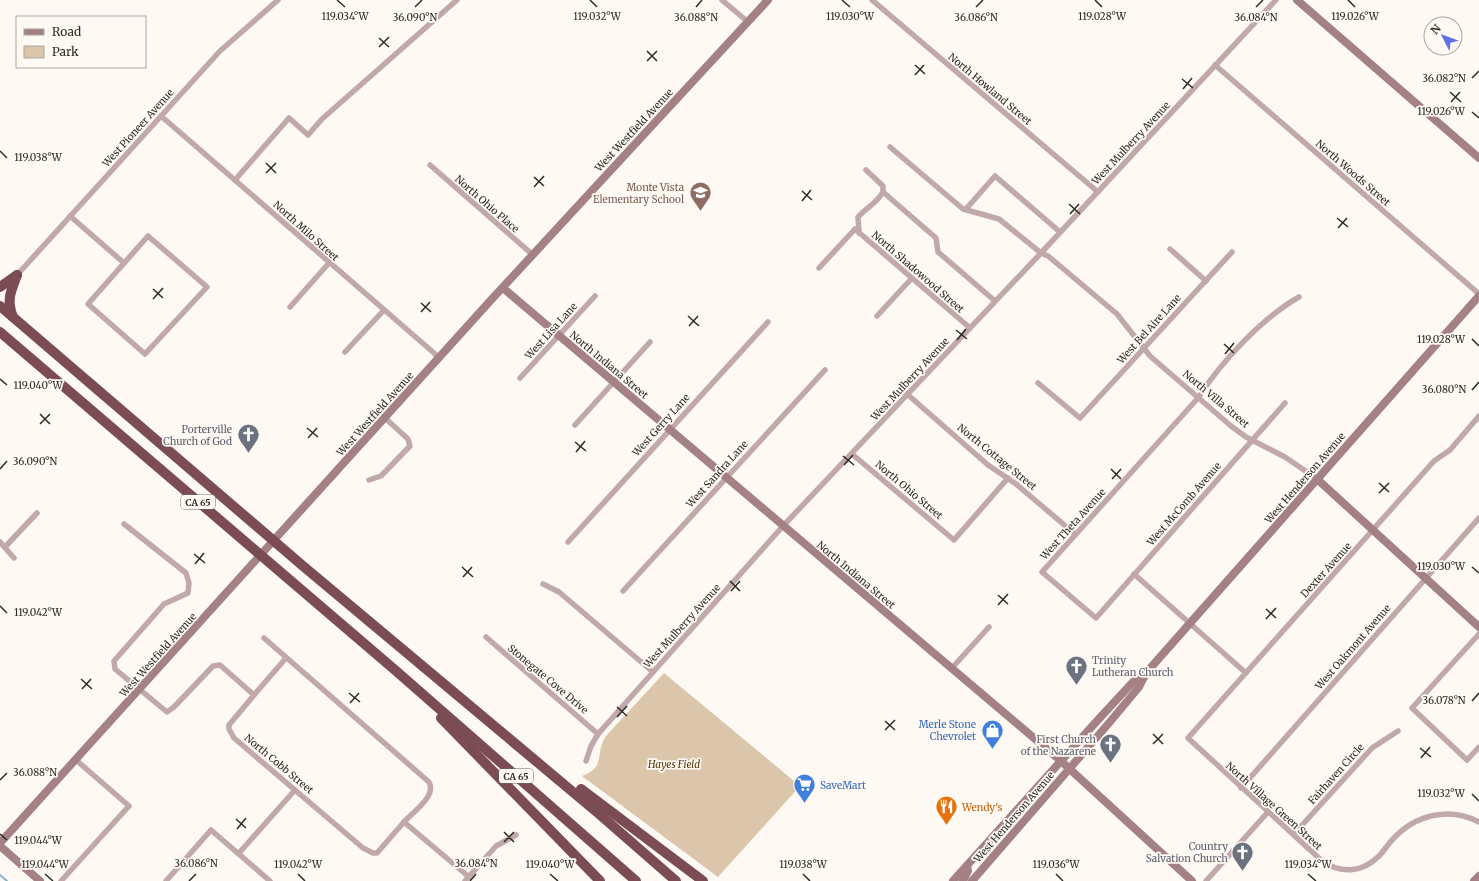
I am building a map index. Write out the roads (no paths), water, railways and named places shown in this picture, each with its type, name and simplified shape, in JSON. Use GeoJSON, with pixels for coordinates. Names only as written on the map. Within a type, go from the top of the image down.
{"type":"FeatureCollection","features":[{"type":"Feature","properties":{"kind":"highway"},"geometry":{"type":"LineString","coordinates":[[0,287],[17,275]]}},
{"type":"Feature","properties":{"kind":"highway"},"geometry":{"type":"LineString","coordinates":[[13,317],[9,306],[9,296],[17,275]]}},
{"type":"Feature","properties":{"kind":"highway","name":"CA 65"},"geometry":{"type":"LineString","coordinates":[[0,306],[297,561],[486,719],[676,881]]}},
{"type":"Feature","properties":{"kind":"highway","name":"CA 65"},"geometry":{"type":"LineString","coordinates":[[0,333],[395,670],[636,881]]}},
{"type":"Feature","properties":{"kind":"highway"},"geometry":{"type":"LineString","coordinates":[[395,670],[600,881]]}},
{"type":"Feature","properties":{"kind":"highway"},"geometry":{"type":"LineString","coordinates":[[486,719],[516,739],[610,812],[703,881]]}},
{"type":"Feature","properties":{"kind":"street","name":"West Pioneer Avenue"},"geometry":{"type":"LineString","coordinates":[[17,275],[220,51],[278,0]]}},
{"type":"Feature","properties":{"kind":"street"},"geometry":{"type":"LineString","coordinates":[[235,180],[289,118],[308,135],[322,119],[457,0]]}},
{"type":"Feature","properties":{"kind":"street"},"geometry":{"type":"LineString","coordinates":[[722,0],[748,22]]}},
{"type":"Feature","properties":{"kind":"street","name":"West Westfield Avenue"},"geometry":{"type":"LineString","coordinates":[[0,845],[503,288],[768,0]]}},
{"type":"Feature","properties":{"kind":"street","name":"North Howland Street"},"geometry":{"type":"LineString","coordinates":[[872,0],[1098,192]]}},
{"type":"Feature","properties":{"kind":"street","name":"West Mulberry Avenue"},"geometry":{"type":"LineString","coordinates":[[586,761],[591,746],[598,734],[783,526],[852,454],[906,394],[1041,254],[1276,0]]}},
{"type":"Feature","properties":{"kind":"street"},"geometry":{"type":"LineString","coordinates":[[1297,0],[1479,158]]}},
{"type":"Feature","properties":{"kind":"street","name":"North Woods Street"},"geometry":{"type":"LineString","coordinates":[[1215,65],[1479,295]]}},
{"type":"Feature","properties":{"kind":"street","name":"North Milo Street"},"geometry":{"type":"LineString","coordinates":[[161,116],[300,235],[329,263],[434,353],[438,360]]}},
{"type":"Feature","properties":{"kind":"street"},"geometry":{"type":"LineString","coordinates":[[890,147],[966,209],[995,176],[1060,232]]}},
{"type":"Feature","properties":{"kind":"street","name":"North Ohio Place"},"geometry":{"type":"LineString","coordinates":[[430,165],[533,255]]}},
{"type":"Feature","properties":{"kind":"street"},"geometry":{"type":"LineString","coordinates":[[819,268],[857,231],[858,217],[867,207],[877,202],[883,192],[883,186],[866,170]]}},
{"type":"Feature","properties":{"kind":"street"},"geometry":{"type":"LineString","coordinates":[[883,192],[936,238],[938,252],[995,301]]}},
{"type":"Feature","properties":{"kind":"street","name":"North Villa Street"},"geometry":{"type":"LineString","coordinates":[[966,209],[999,219],[1041,254],[1048,256],[1117,314],[1143,349],[1198,398],[1231,426],[1252,441],[1285,457],[1317,479],[1479,627]]}},
{"type":"Feature","properties":{"kind":"street"},"geometry":{"type":"LineString","coordinates":[[70,216],[124,263]]}},
{"type":"Feature","properties":{"kind":"street","name":"North Shadowood Street"},"geometry":{"type":"LineString","coordinates":[[857,231],[970,328]]}},
{"type":"Feature","properties":{"kind":"street"},"geometry":{"type":"LineString","coordinates":[[148,236],[207,287],[145,354],[88,304],[124,263],[148,236]]}},
{"type":"Feature","properties":{"kind":"street"},"geometry":{"type":"LineString","coordinates":[[1170,249],[1206,281]]}},
{"type":"Feature","properties":{"kind":"street","name":"West Bel Aire Lane"},"geometry":{"type":"LineString","coordinates":[[1038,383],[1080,418],[1232,252]]}},
{"type":"Feature","properties":{"kind":"street"},"geometry":{"type":"LineString","coordinates":[[290,307],[329,263]]}},
{"type":"Feature","properties":{"kind":"street"},"geometry":{"type":"LineString","coordinates":[[876,316],[912,278]]}},
{"type":"Feature","properties":{"kind":"street","name":"North Indiana Street"},"geometry":{"type":"LineString","coordinates":[[503,288],[1070,768],[1192,881]]}},
{"type":"Feature","properties":{"kind":"street","name":"West Henderson Avenue"},"geometry":{"type":"LineString","coordinates":[[953,881],[1133,682],[1146,673],[1190,624],[1479,295]]}},
{"type":"Feature","properties":{"kind":"street","name":"West Lisa Lane"},"geometry":{"type":"LineString","coordinates":[[520,378],[595,296]]}},
{"type":"Feature","properties":{"kind":"street","name":"West Theta Avenue"},"geometry":{"type":"LineString","coordinates":[[1096,618],[1042,572],[1198,398],[1211,378],[1262,323],[1277,310],[1299,297]]}},
{"type":"Feature","properties":{"kind":"street"},"geometry":{"type":"LineString","coordinates":[[345,352],[384,310]]}},
{"type":"Feature","properties":{"kind":"street","name":"West Gerry Lane"},"geometry":{"type":"LineString","coordinates":[[568,542],[669,429],[768,322]]}},
{"type":"Feature","properties":{"kind":"street"},"geometry":{"type":"LineString","coordinates":[[575,425],[650,342]]}},
{"type":"Feature","properties":{"kind":"street","name":"West Sandra Lane"},"geometry":{"type":"LineString","coordinates":[[623,591],[825,370]]}},
{"type":"Feature","properties":{"kind":"street","name":"North Cottage Street"},"geometry":{"type":"LineString","coordinates":[[906,394],[988,464],[1008,478],[1075,534]]}},
{"type":"Feature","properties":{"kind":"street","name":"West McComb Avenue"},"geometry":{"type":"LineString","coordinates":[[1096,618],[1285,403]]}},
{"type":"Feature","properties":{"kind":"street","name":"Dexter Avenue"},"geometry":{"type":"LineString","coordinates":[[1188,738],[1434,461],[1450,450],[1479,416]]}},
{"type":"Feature","properties":{"kind":"street"},"geometry":{"type":"LineString","coordinates":[[369,480],[380,476],[410,446],[408,439],[385,418]]}},
{"type":"Feature","properties":{"kind":"street","name":"North Ohio Street"},"geometry":{"type":"LineString","coordinates":[[852,454],[954,540],[1008,478]]}},
{"type":"Feature","properties":{"kind":"street"},"geometry":{"type":"LineString","coordinates":[[5,547],[37,513]]}},
{"type":"Feature","properties":{"kind":"street","name":"West Oakmont Avenue"},"geometry":{"type":"LineString","coordinates":[[1240,788],[1479,518]]}},
{"type":"Feature","properties":{"kind":"street"},"geometry":{"type":"LineString","coordinates":[[124,524],[186,573],[189,583],[188,593],[164,604],[114,661],[115,669],[140,691],[163,710],[169,712],[213,666],[217,664],[254,695],[286,658]]}},
{"type":"Feature","properties":{"kind":"street"},"geometry":{"type":"LineString","coordinates":[[0,542],[14,558]]}},
{"type":"Feature","properties":{"kind":"street"},"geometry":{"type":"LineString","coordinates":[[1134,574],[1246,673]]}},
{"type":"Feature","properties":{"kind":"street"},"geometry":{"type":"LineString","coordinates":[[543,584],[559,592],[652,672]]}},
{"type":"Feature","properties":{"kind":"street"},"geometry":{"type":"LineString","coordinates":[[952,668],[989,627]]}},
{"type":"Feature","properties":{"kind":"street"},"geometry":{"type":"LineString","coordinates":[[1479,634],[1412,708],[1466,760],[1479,747]]}},
{"type":"Feature","properties":{"kind":"street"},"geometry":{"type":"LineString","coordinates":[[264,638],[429,782],[431,785],[430,795],[404,822],[467,879],[496,846],[516,835]]}},
{"type":"Feature","properties":{"kind":"street","name":"Stonegate Cove Drive"},"geometry":{"type":"LineString","coordinates":[[486,638],[598,734]]}},
{"type":"Feature","properties":{"kind":"street","name":"West Henderson Avenue"},"geometry":{"type":"LineString","coordinates":[[972,881],[1139,687],[1146,673]]}},
{"type":"Feature","properties":{"kind":"street","name":"North Cobb Street"},"geometry":{"type":"LineString","coordinates":[[254,695],[232,719],[229,730],[234,738],[363,848],[373,853],[380,850],[404,822]]}},
{"type":"Feature","properties":{"kind":"street","name":"Fairhaven Circle"},"geometry":{"type":"LineString","coordinates":[[1294,834],[1372,748],[1398,731]]}},
{"type":"Feature","properties":{"kind":"street","name":"North Village Green Street"},"geometry":{"type":"LineString","coordinates":[[1188,738],[1240,788],[1332,867],[1356,870],[1369,865],[1380,856],[1393,839],[1406,827],[1420,819],[1435,814],[1454,814],[1472,818],[1479,822]]}},
{"type":"Feature","properties":{"kind":"street"},"geometry":{"type":"LineString","coordinates":[[61,881],[129,806],[76,760]]}},
{"type":"Feature","properties":{"kind":"street"},"geometry":{"type":"LineString","coordinates":[[239,853],[295,790]]}},
{"type":"Feature","properties":{"kind":"street"},"geometry":{"type":"LineString","coordinates":[[996,852],[993,849],[996,841],[1013,820],[1017,810]]}},
{"type":"Feature","properties":{"kind":"street"},"geometry":{"type":"LineString","coordinates":[[1206,881],[1268,812]]}},
{"type":"Feature","properties":{"kind":"street"},"geometry":{"type":"LineString","coordinates":[[166,881],[211,830],[270,881]]}},
{"type":"Feature","properties":{"kind":"street"},"geometry":{"type":"LineString","coordinates":[[0,845],[40,881]]}},
{"type":"Feature","properties":{"kind":"street"},"geometry":{"type":"LineString","coordinates":[[963,881],[968,871],[967,866]]}},
{"type":"Feature","properties":{"kind":"street"},"geometry":{"type":"LineString","coordinates":[[1474,881],[1479,876]]}},
{"type":"Feature","properties":{"kind":"waterway"},"geometry":{"type":"LineString","coordinates":[[0,875],[7,881]]}},
{"type":"Feature","properties":{"kind":"place","name":"Monte Vista Elementary School"},"geometry":{"type":"Point","coordinates":[700,212]}},
{"type":"Feature","properties":{"kind":"place","name":"Porterville Church of God"},"geometry":{"type":"Point","coordinates":[248,454]}},
{"type":"Feature","properties":{"kind":"place","name":"Trinity Lutheran Church"},"geometry":{"type":"Point","coordinates":[1076,686]}},
{"type":"Feature","properties":{"kind":"place","name":"Merle Stone Chevrolet"},"geometry":{"type":"Point","coordinates":[992,750]}},
{"type":"Feature","properties":{"kind":"place","name":"First Church of the Nazarene"},"geometry":{"type":"Point","coordinates":[1111,764]}},
{"type":"Feature","properties":{"kind":"place","name":"SaveMart"},"geometry":{"type":"Point","coordinates":[804,804]}},
{"type":"Feature","properties":{"kind":"place","name":"Wendy's"},"geometry":{"type":"Point","coordinates":[947,826]}},
{"type":"Feature","properties":{"kind":"place","name":"Country Salvation Church"},"geometry":{"type":"Point","coordinates":[1243,872]}},
{"type":"Feature","properties":{"kind":"park label","name":"Hayes Field"},"geometry":{"type":"Point","coordinates":[674,764]}}]}
